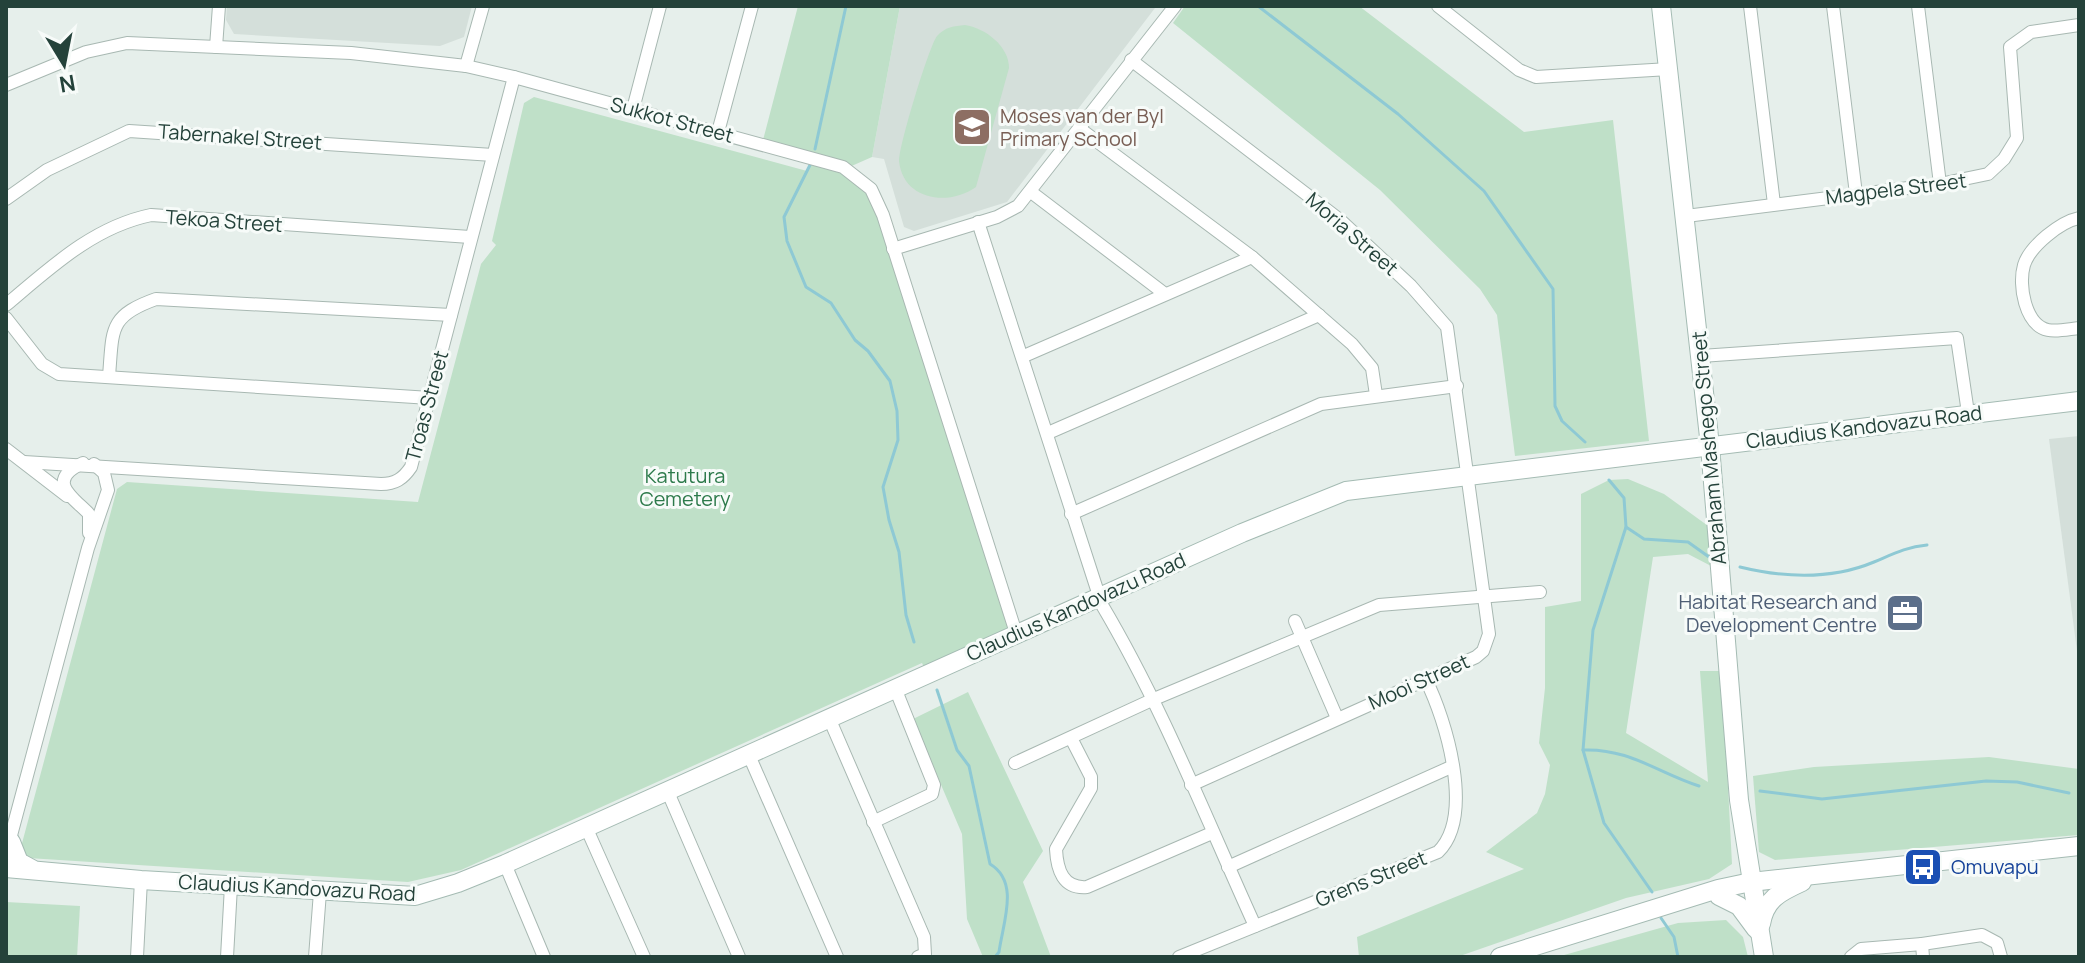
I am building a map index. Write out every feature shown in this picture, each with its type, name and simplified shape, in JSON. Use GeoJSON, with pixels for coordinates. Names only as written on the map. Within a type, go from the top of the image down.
{"type":"FeatureCollection","features":[{"type":"Feature","properties":{"kind":"street"},"geometry":{"type":"LineString","coordinates":[[216,47],[219,6]]}},
{"type":"Feature","properties":{"kind":"street"},"geometry":{"type":"LineString","coordinates":[[466,66],[483,6]]}},
{"type":"Feature","properties":{"kind":"street"},"geometry":{"type":"LineString","coordinates":[[633,109],[660,6]]}},
{"type":"Feature","properties":{"kind":"street"},"geometry":{"type":"LineString","coordinates":[[718,132],[752,6]]}},
{"type":"Feature","properties":{"kind":"street"},"geometry":{"type":"LineString","coordinates":[[893,249],[1009,211],[1031,192],[1175,6]]}},
{"type":"Feature","properties":{"kind":"street"},"geometry":{"type":"LineString","coordinates":[[1438,6],[1519,70],[1536,77],[1669,69]]}},
{"type":"Feature","properties":{"kind":"street","name":"Abraham Mashego Street"},"geometry":{"type":"LineString","coordinates":[[1661,6],[1710,446],[1739,800],[1764,957]]}},
{"type":"Feature","properties":{"kind":"street"},"geometry":{"type":"LineString","coordinates":[[1750,6],[1774,204]]}},
{"type":"Feature","properties":{"kind":"street"},"geometry":{"type":"LineString","coordinates":[[1833,6],[1856,194]]}},
{"type":"Feature","properties":{"kind":"street"},"geometry":{"type":"LineString","coordinates":[[1918,6],[1940,184]]}},
{"type":"Feature","properties":{"kind":"street","name":"Magpela Street"},"geometry":{"type":"LineString","coordinates":[[1686,216],[1940,184],[1988,174],[2012,148],[2016,126],[2008,55],[2015,41],[2031,32],[2079,25]]}},
{"type":"Feature","properties":{"kind":"street","name":"Sukkot Street"},"geometry":{"type":"LineString","coordinates":[[6,85],[105,46],[144,42],[351,53],[466,66],[514,77],[828,162],[861,177],[878,200],[1016,633]]}},
{"type":"Feature","properties":{"kind":"street","name":"Moria Street"},"geometry":{"type":"LineString","coordinates":[[1131,60],[1340,220],[1411,286],[1447,327],[1467,474]]}},
{"type":"Feature","properties":{"kind":"street","name":"Troas Street"},"geometry":{"type":"LineString","coordinates":[[24,462],[390,484],[405,476],[411,467],[430,398],[514,77]]}},
{"type":"Feature","properties":{"kind":"street"},"geometry":{"type":"LineString","coordinates":[[1079,128],[1252,257],[1319,315],[1372,368],[1376,395]]}},
{"type":"Feature","properties":{"kind":"street","name":"Tabernakel Street"},"geometry":{"type":"LineString","coordinates":[[6,199],[47,170],[129,131],[493,155]]}},
{"type":"Feature","properties":{"kind":"street"},"geometry":{"type":"LineString","coordinates":[[1031,192],[1165,294]]}},
{"type":"Feature","properties":{"kind":"street","name":"Tekoa Street"},"geometry":{"type":"LineString","coordinates":[[6,305],[85,242],[120,223],[151,215],[470,237]]}},
{"type":"Feature","properties":{"kind":"street"},"geometry":{"type":"LineString","coordinates":[[2079,218],[2069,220],[2034,249],[2024,265],[2022,283],[2029,313],[2035,323],[2046,330],[2079,328]]}},
{"type":"Feature","properties":{"kind":"street"},"geometry":{"type":"LineString","coordinates":[[978,222],[1024,356],[1099,597],[1154,699],[1255,926]]}},
{"type":"Feature","properties":{"kind":"street"},"geometry":{"type":"LineString","coordinates":[[1024,356],[1252,257]]}},
{"type":"Feature","properties":{"kind":"street"},"geometry":{"type":"LineString","coordinates":[[109,376],[116,321],[129,310],[156,299],[451,315]]}},
{"type":"Feature","properties":{"kind":"street"},"geometry":{"type":"LineString","coordinates":[[1048,433],[1319,315]]}},
{"type":"Feature","properties":{"kind":"street"},"geometry":{"type":"LineString","coordinates":[[6,318],[19,337],[54,372],[430,398]]}},
{"type":"Feature","properties":{"kind":"street"},"geometry":{"type":"LineString","coordinates":[[1701,356],[1957,338],[1968,413]]}},
{"type":"Feature","properties":{"kind":"street"},"geometry":{"type":"LineString","coordinates":[[1071,514],[1321,404],[1457,386]]}},
{"type":"Feature","properties":{"kind":"street","name":"Claudius Kandovazu Road"},"geometry":{"type":"LineString","coordinates":[[6,868],[141,880],[415,896],[505,864],[1016,633],[1346,491],[2079,401]]}},
{"type":"Feature","properties":{"kind":"street"},"geometry":{"type":"LineString","coordinates":[[6,449],[82,507],[91,521],[88,548]]}},
{"type":"Feature","properties":{"kind":"street"},"geometry":{"type":"LineString","coordinates":[[38,870],[19,862],[8,847],[88,548],[107,490],[104,473],[88,464],[66,478],[69,498]]}},
{"type":"Feature","properties":{"kind":"street"},"geometry":{"type":"LineString","coordinates":[[82,507],[96,505],[126,468]]}},
{"type":"Feature","properties":{"kind":"street","name":"Mooi Street"},"geometry":{"type":"LineString","coordinates":[[1191,785],[1426,680],[1483,651],[1489,634],[1467,474]]}},
{"type":"Feature","properties":{"kind":"street"},"geometry":{"type":"LineString","coordinates":[[1015,763],[1154,699],[1379,605],[1484,599],[1540,592]]}},
{"type":"Feature","properties":{"kind":"street"},"geometry":{"type":"LineString","coordinates":[[1295,621],[1337,718]]}},
{"type":"Feature","properties":{"kind":"street","name":"Grens Street"},"geometry":{"type":"LineString","coordinates":[[1179,957],[1438,852],[1455,822],[1445,720],[1426,680]]}},
{"type":"Feature","properties":{"kind":"street"},"geometry":{"type":"LineString","coordinates":[[873,822],[932,794],[934,785],[895,688]]}},
{"type":"Feature","properties":{"kind":"street"},"geometry":{"type":"LineString","coordinates":[[829,718],[924,937],[923,956]]}},
{"type":"Feature","properties":{"kind":"street"},"geometry":{"type":"LineString","coordinates":[[1071,738],[1091,777],[1091,788],[1056,849],[1064,880],[1070,886],[1087,887],[1212,833]]}},
{"type":"Feature","properties":{"kind":"street"},"geometry":{"type":"LineString","coordinates":[[748,753],[837,957]]}},
{"type":"Feature","properties":{"kind":"street"},"geometry":{"type":"LineString","coordinates":[[1228,867],[1451,767]]}},
{"type":"Feature","properties":{"kind":"street"},"geometry":{"type":"LineString","coordinates":[[667,790],[739,957]]}},
{"type":"Feature","properties":{"kind":"street"},"geometry":{"type":"LineString","coordinates":[[586,827],[644,957]]}},
{"type":"Feature","properties":{"kind":"street"},"geometry":{"type":"LineString","coordinates":[[1500,957],[1685,899],[1752,886],[1887,866],[2079,846]]}},
{"type":"Feature","properties":{"kind":"street"},"geometry":{"type":"LineString","coordinates":[[505,864],[544,957]]}},
{"type":"Feature","properties":{"kind":"street"},"geometry":{"type":"LineString","coordinates":[[1685,899],[1719,896],[1752,886],[1802,882],[1887,866]]}},
{"type":"Feature","properties":{"kind":"street","name":"Claudius Kandovazu Road"},"geometry":{"type":"LineString","coordinates":[[6,879],[37,881],[105,877]]}},
{"type":"Feature","properties":{"kind":"street"},"geometry":{"type":"LineString","coordinates":[[137,957],[141,880]]}},
{"type":"Feature","properties":{"kind":"street"},"geometry":{"type":"LineString","coordinates":[[1760,935],[1769,902],[1780,891],[1802,882]]}},
{"type":"Feature","properties":{"kind":"street"},"geometry":{"type":"LineString","coordinates":[[227,957],[231,886]]}},
{"type":"Feature","properties":{"kind":"street"},"geometry":{"type":"LineString","coordinates":[[315,957],[320,892]]}},
{"type":"Feature","properties":{"kind":"street"},"geometry":{"type":"LineString","coordinates":[[1719,896],[1745,912],[1760,935]]}},
{"type":"Feature","properties":{"kind":"street"},"geometry":{"type":"LineString","coordinates":[[1851,957],[1861,949],[1923,950],[1982,935],[1997,943],[2001,957]]}},
{"type":"Feature","properties":{"kind":"shaded area"},"geometry":{"type":"Polygon","coordinates":[[[227,6],[472,6],[464,37],[440,46],[234,34],[226,20],[227,6]]]}},
{"type":"Feature","properties":{"kind":"shaded area","name":"Moses van der Byl Primary School"},"geometry":{"type":"Polygon","coordinates":[[[900,6],[1155,8],[1007,202],[914,231],[904,227],[884,159],[872,157],[900,6]]]}},
{"type":"Feature","properties":{"kind":"shaded area"},"geometry":{"type":"Polygon","coordinates":[[[2079,436],[2079,666],[2049,439],[2079,436]]]}},
{"type":"Feature","properties":{"kind":"green space","name":"Katutura Cemetery"},"geometry":{"type":"Polygon","coordinates":[[[798,6],[900,6],[872,157],[847,168],[871,189],[1016,633],[927,674],[922,663],[461,870],[408,882],[28,858],[21,847],[117,489],[127,482],[418,502],[481,264],[496,245],[492,241],[524,103],[534,97],[807,171],[813,160],[762,144],[798,6]]]}},
{"type":"Feature","properties":{"kind":"green space"},"geometry":{"type":"Polygon","coordinates":[[[1185,6],[1359,6],[1524,132],[1613,120],[1649,441],[1515,456],[1497,315],[1480,289],[1380,190],[1173,23],[1185,6]]]}},
{"type":"Feature","properties":{"kind":"green space"},"geometry":{"type":"Polygon","coordinates":[[[965,25],[994,39],[1005,52],[1009,68],[976,187],[953,197],[928,196],[918,192],[902,174],[900,152],[915,97],[937,36],[953,27],[965,25]]]}},
{"type":"Feature","properties":{"kind":"green space"},"geometry":{"type":"Polygon","coordinates":[[[1628,479],[1664,494],[1711,528],[1713,567],[1688,554],[1653,557],[1626,733],[1708,782],[1700,671],[1722,671],[1732,864],[1709,879],[1626,898],[1457,957],[1359,957],[1357,937],[1524,869],[1486,852],[1537,813],[1545,794],[1550,765],[1539,743],[1545,688],[1545,607],[1581,601],[1581,494],[1609,480],[1628,479]]]}},
{"type":"Feature","properties":{"kind":"green space"},"geometry":{"type":"Polygon","coordinates":[[[968,692],[1043,851],[1023,882],[1051,957],[983,957],[967,919],[962,834],[913,719],[968,692]]]}},
{"type":"Feature","properties":{"kind":"green space"},"geometry":{"type":"Polygon","coordinates":[[[1989,757],[2079,769],[2079,835],[1775,860],[1759,852],[1753,776],[1814,767],[1989,757]]]}},
{"type":"Feature","properties":{"kind":"green space"},"geometry":{"type":"Polygon","coordinates":[[[6,902],[80,906],[77,957],[6,957],[6,902]]]}},
{"type":"Feature","properties":{"kind":"green space"},"geometry":{"type":"Polygon","coordinates":[[[1726,920],[1743,937],[1748,957],[1557,957],[1678,923],[1726,920]]]}},
{"type":"Feature","properties":{"kind":"waterway"},"geometry":{"type":"LineString","coordinates":[[815,149],[846,6]]}},
{"type":"Feature","properties":{"kind":"waterway"},"geometry":{"type":"LineString","coordinates":[[1258,6],[1398,114],[1484,191],[1553,289],[1555,406],[1562,421],[1585,442]]}},
{"type":"Feature","properties":{"kind":"waterway"},"geometry":{"type":"LineString","coordinates":[[812,161],[784,217],[787,241],[806,287],[831,303],[855,340],[868,351],[890,381],[897,411],[898,440],[883,487],[899,552],[906,615],[914,642]]}},
{"type":"Feature","properties":{"kind":"waterway"},"geometry":{"type":"LineString","coordinates":[[1609,480],[1624,498],[1626,527],[1593,630],[1583,750],[1604,823],[1652,892]]}},
{"type":"Feature","properties":{"kind":"waterway"},"geometry":{"type":"LineString","coordinates":[[1626,527],[1644,539],[1688,542],[1709,557]]}},
{"type":"Feature","properties":{"kind":"waterway"},"geometry":{"type":"LineString","coordinates":[[1740,567],[1791,575],[1825,574],[1858,568],[1906,549],[1927,545]]}},
{"type":"Feature","properties":{"kind":"waterway"},"geometry":{"type":"LineString","coordinates":[[937,690],[957,750],[969,766],[990,864],[1005,881],[1006,916],[999,952],[995,957]]}},
{"type":"Feature","properties":{"kind":"waterway"},"geometry":{"type":"LineString","coordinates":[[1583,750],[1600,750],[1629,757],[1699,786]]}},
{"type":"Feature","properties":{"kind":"waterway"},"geometry":{"type":"LineString","coordinates":[[1760,791],[1822,799],[1986,781],[2017,782],[2069,793]]}},
{"type":"Feature","properties":{"kind":"waterway"},"geometry":{"type":"LineString","coordinates":[[1661,918],[1674,937],[1678,957]]}},
{"type":"Feature","properties":{"kind":"place","name":"Moses van der Byl Primary School"},"geometry":{"type":"Point","coordinates":[972,127]}},
{"type":"Feature","properties":{"kind":"place","name":"Habitat Research and Development Centre"},"geometry":{"type":"Point","coordinates":[1905,613]}},
{"type":"Feature","properties":{"kind":"place","name":"Omuvapu"},"geometry":{"type":"Point","coordinates":[1923,867]}}]}
